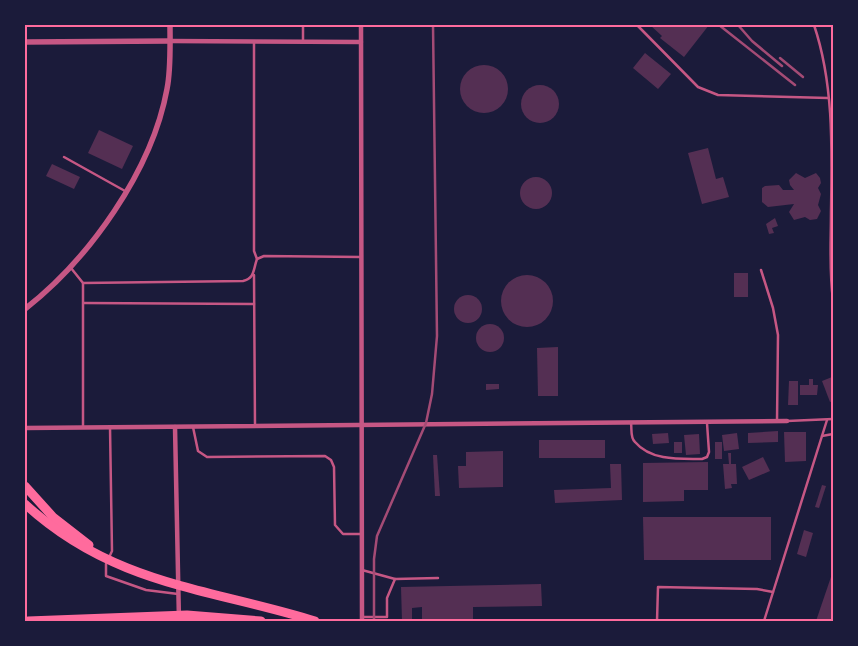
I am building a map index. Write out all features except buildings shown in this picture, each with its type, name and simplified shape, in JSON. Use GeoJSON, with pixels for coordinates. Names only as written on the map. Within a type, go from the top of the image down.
{"type":"FeatureCollection","features":[{"type":"Feature","properties":{"kind":"highway"},"geometry":{"type":"LineString","coordinates":[[25,486],[53,517],[80,539],[139,574]]}},
{"type":"Feature","properties":{"kind":"highway"},"geometry":{"type":"LineString","coordinates":[[25,504],[81,547],[139,574],[191,590],[315,621]]}},
{"type":"Feature","properties":{"kind":"highway"},"geometry":{"type":"LineString","coordinates":[[25,617],[29,621],[204,615],[261,621]]}},
{"type":"Feature","properties":{"kind":"street"},"geometry":{"type":"LineString","coordinates":[[25,309],[70,267],[106,222],[125,191],[159,120],[167,89],[170,25]]}},
{"type":"Feature","properties":{"kind":"street"},"geometry":{"type":"LineString","coordinates":[[361,25],[362,619]]}},
{"type":"Feature","properties":{"kind":"street"},"geometry":{"type":"LineString","coordinates":[[25,42],[361,42]]}},
{"type":"Feature","properties":{"kind":"street"},"geometry":{"type":"LineString","coordinates":[[25,428],[787,420]]}},
{"type":"Feature","properties":{"kind":"street"},"geometry":{"type":"LineString","coordinates":[[175,427],[178,621]]}},
{"type":"Feature","properties":{"kind":"lane"},"geometry":{"type":"LineString","coordinates":[[303,42],[304,25]]}},
{"type":"Feature","properties":{"kind":"lane"},"geometry":{"type":"LineString","coordinates":[[637,25],[698,87],[718,95],[828,98]]}},
{"type":"Feature","properties":{"kind":"lane"},"geometry":{"type":"LineString","coordinates":[[814,25],[822,52],[832,147],[829,274],[833,300]]}},
{"type":"Feature","properties":{"kind":"lane"},"geometry":{"type":"LineString","coordinates":[[254,43],[255,426]]}},
{"type":"Feature","properties":{"kind":"lane"},"geometry":{"type":"LineString","coordinates":[[64,158],[125,191]]}},
{"type":"Feature","properties":{"kind":"lane"},"geometry":{"type":"LineString","coordinates":[[256,260],[264,256],[361,257]]}},
{"type":"Feature","properties":{"kind":"lane"},"geometry":{"type":"LineString","coordinates":[[70,267],[83,283],[83,427]]}},
{"type":"Feature","properties":{"kind":"lane"},"geometry":{"type":"LineString","coordinates":[[761,270],[773,308],[778,335],[777,421]]}},
{"type":"Feature","properties":{"kind":"lane"},"geometry":{"type":"LineString","coordinates":[[83,283],[243,281],[250,279],[254,274]]}},
{"type":"Feature","properties":{"kind":"lane"},"geometry":{"type":"LineString","coordinates":[[84,303],[254,304]]}},
{"type":"Feature","properties":{"kind":"lane"},"geometry":{"type":"LineString","coordinates":[[787,420],[833,419]]}},
{"type":"Feature","properties":{"kind":"lane"},"geometry":{"type":"LineString","coordinates":[[764,621],[827,420]]}},
{"type":"Feature","properties":{"kind":"lane"},"geometry":{"type":"LineString","coordinates":[[631,422],[632,436],[635,442],[655,456],[702,459],[707,457],[709,452],[707,421]]}},
{"type":"Feature","properties":{"kind":"lane"},"geometry":{"type":"LineString","coordinates":[[110,427],[112,551],[106,564],[106,576],[146,590],[178,594]]}},
{"type":"Feature","properties":{"kind":"lane"},"geometry":{"type":"LineString","coordinates":[[193,427],[198,451],[207,457],[324,456],[331,460],[334,467],[335,525],[343,534],[362,534]]}},
{"type":"Feature","properties":{"kind":"lane"},"geometry":{"type":"LineString","coordinates":[[822,436],[833,434]]}},
{"type":"Feature","properties":{"kind":"lane"},"geometry":{"type":"LineString","coordinates":[[362,570],[395,579],[438,578]]}},
{"type":"Feature","properties":{"kind":"lane"},"geometry":{"type":"LineString","coordinates":[[362,619],[387,617],[387,598],[395,579]]}},
{"type":"Feature","properties":{"kind":"lane"},"geometry":{"type":"LineString","coordinates":[[657,621],[658,587],[758,589],[773,592]]}},
{"type":"Feature","properties":{"kind":"railway"},"geometry":{"type":"LineString","coordinates":[[374,621],[374,559],[377,536],[426,423],[432,394],[437,336],[433,25]]}},
{"type":"Feature","properties":{"kind":"railway"},"geometry":{"type":"LineString","coordinates":[[719,25],[795,85]]}},
{"type":"Feature","properties":{"kind":"railway"},"geometry":{"type":"LineString","coordinates":[[738,25],[752,41],[782,66]]}},
{"type":"Feature","properties":{"kind":"railway"},"geometry":{"type":"LineString","coordinates":[[780,58],[803,77]]}}]}
